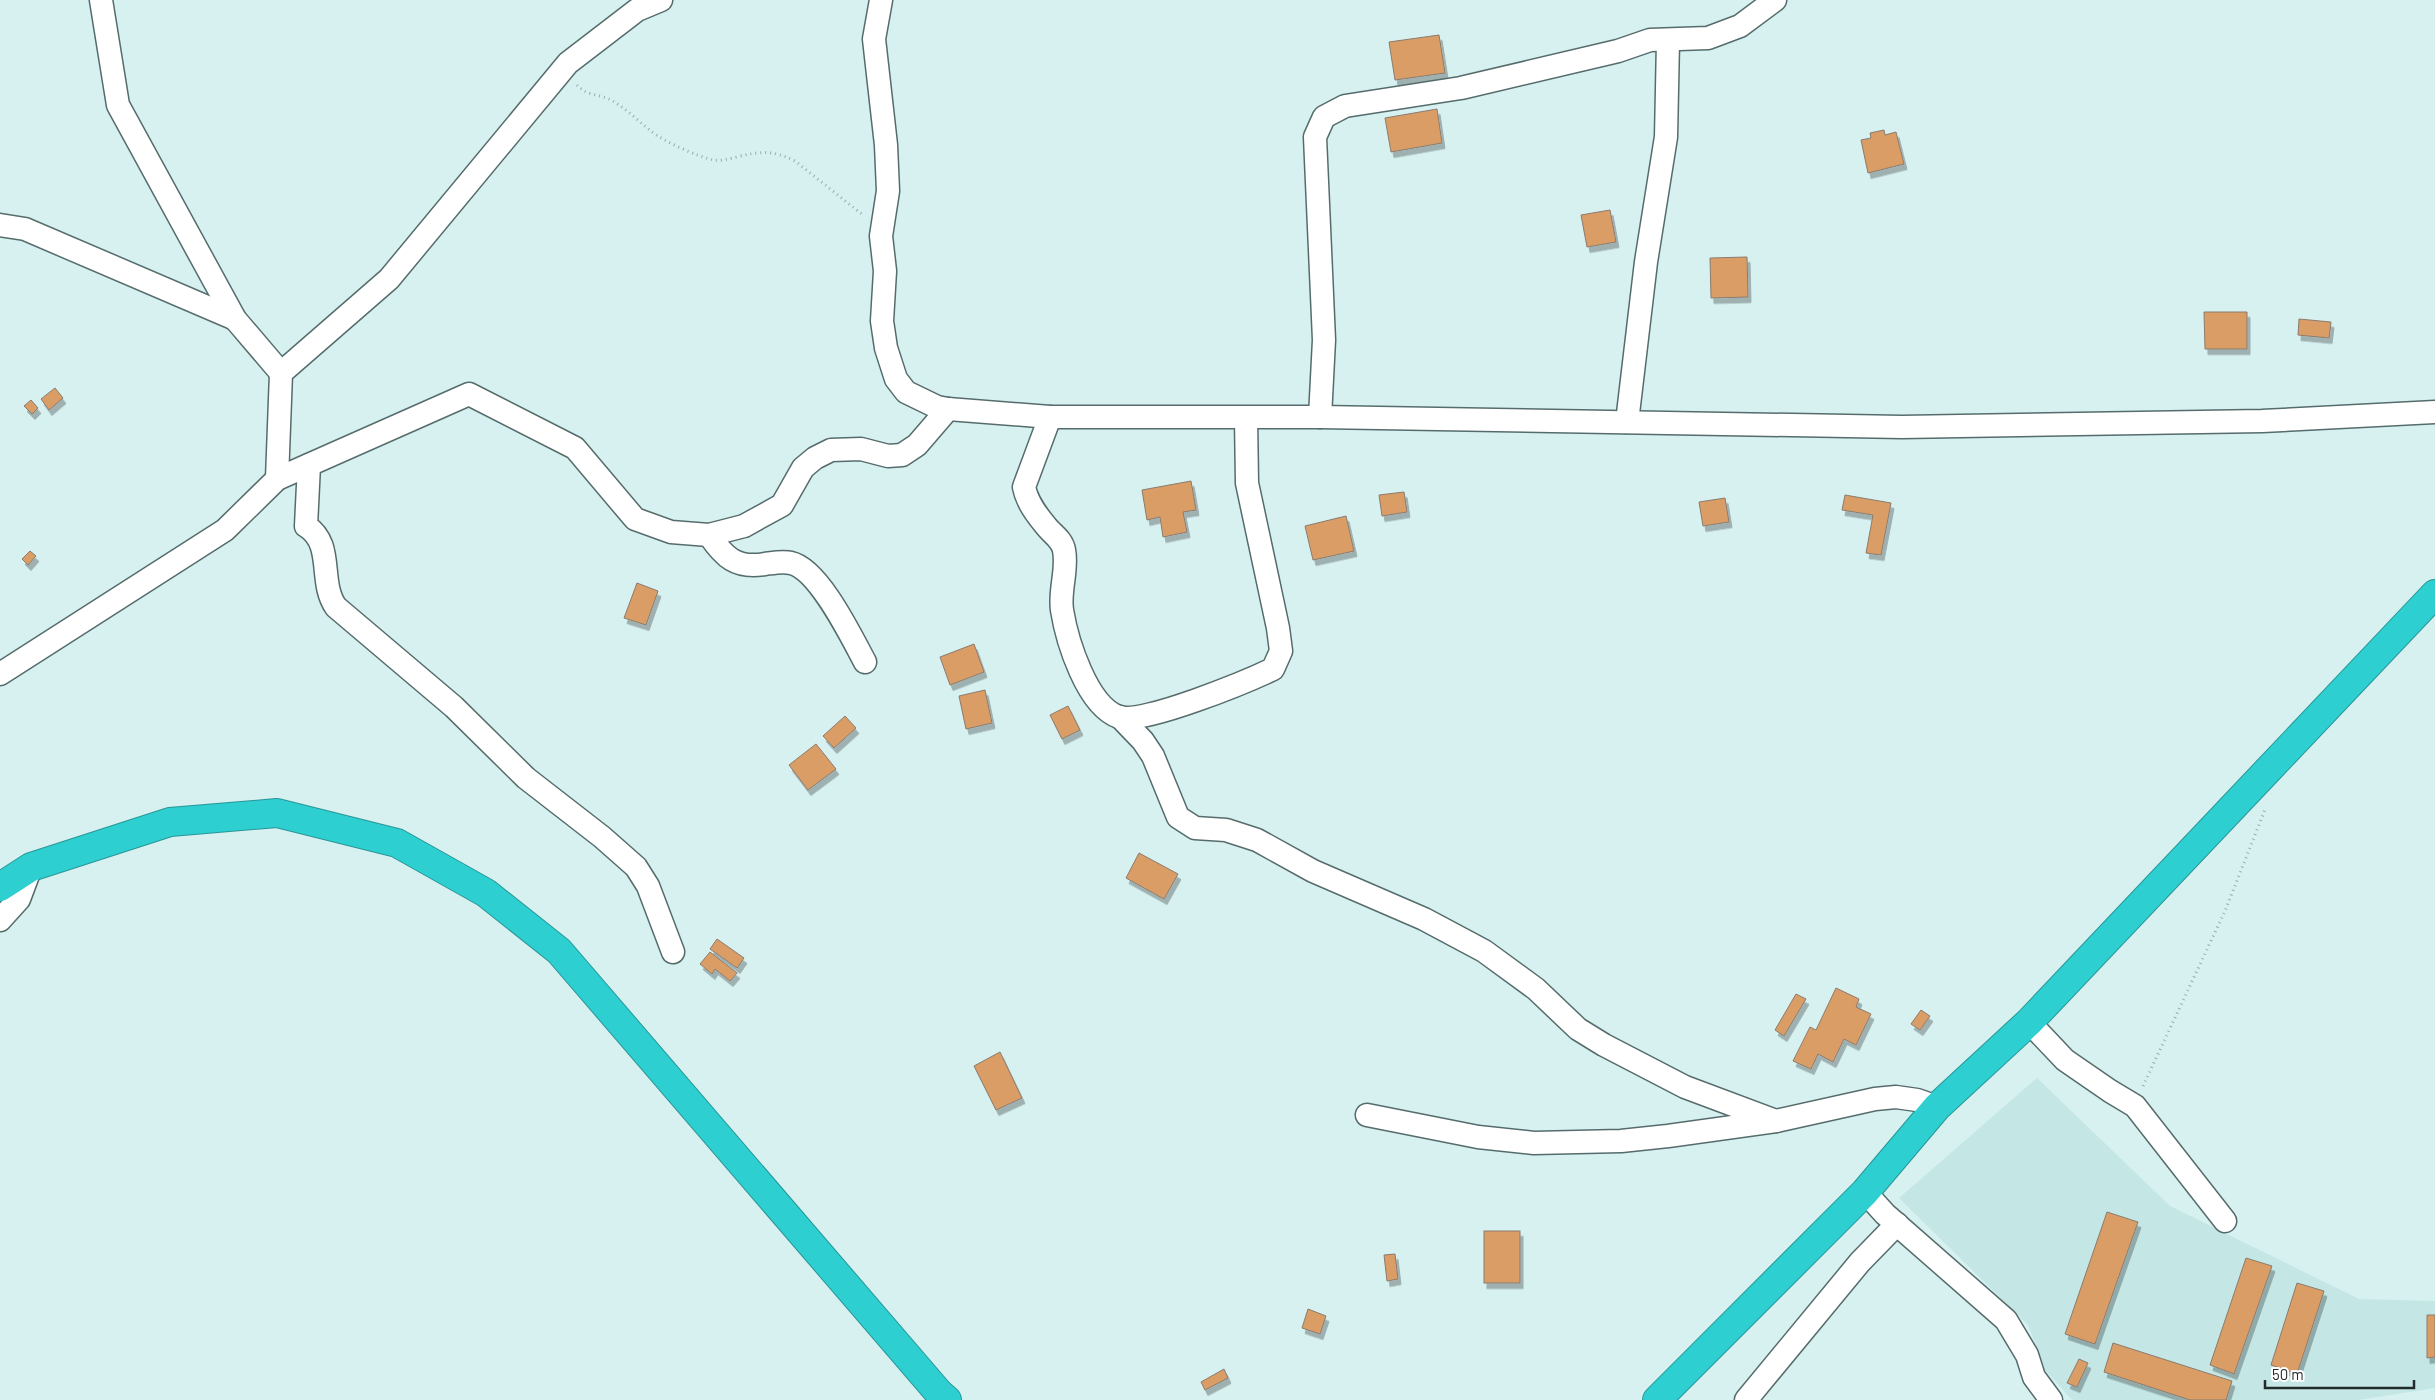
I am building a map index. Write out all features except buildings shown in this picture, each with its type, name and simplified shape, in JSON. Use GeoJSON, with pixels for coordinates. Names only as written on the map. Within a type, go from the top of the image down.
{"type":"FeatureCollection","features":[{"type":"Feature","properties":{"kind":"highway"},"geometry":{"type":"LineString","coordinates":[[1657,1400],[1865,1192],[1937,1107],[2029,1022],[2435,594]]}},
{"type":"Feature","properties":{"kind":"highway"},"geometry":{"type":"LineString","coordinates":[[0,887],[31,867],[170,822],[277,813],[397,843],[486,893],[559,951],[938,1393],[947,1400]]}},
{"type":"Feature","properties":{"kind":"street"},"geometry":{"type":"LineString","coordinates":[[101,0],[118,105],[235,319],[281,373],[277,479]]}},
{"type":"Feature","properties":{"kind":"street"},"geometry":{"type":"LineString","coordinates":[[281,373],[389,280],[568,63],[637,10],[661,0]]}},
{"type":"Feature","properties":{"kind":"street"},"geometry":{"type":"LineString","coordinates":[[881,0],[874,39],[886,145],[888,191],[881,236],[885,271],[882,321],[886,348],[893,371],[906,392],[937,407],[1050,417],[1320,417],[1902,427],[2262,421],[2435,412]]}},
{"type":"Feature","properties":{"kind":"street"},"geometry":{"type":"LineString","coordinates":[[1320,417],[1324,340],[1315,137],[1324,117],[1346,106],[1460,88],[1618,51],[1650,40],[1668,41],[1708,38],[1740,26],[1775,0]]}},
{"type":"Feature","properties":{"kind":"street"},"geometry":{"type":"LineString","coordinates":[[1626,422],[1646,262],[1666,137],[1668,41]]}},
{"type":"Feature","properties":{"kind":"street"},"geometry":{"type":"LineString","coordinates":[[0,225],[25,229],[235,319]]}},
{"type":"Feature","properties":{"kind":"street"},"geometry":{"type":"LineString","coordinates":[[0,674],[225,530],[277,479],[469,394],[575,448],[635,519],[671,532],[709,535],[744,526],[782,505],[803,468],[815,458],[831,450],[861,450],[888,456],[902,455],[917,445],[948,409]]}},
{"type":"Feature","properties":{"kind":"street"},"geometry":{"type":"LineString","coordinates":[[1050,417],[1024,486],[1026,495],[1046,526],[1063,546],[1065,568],[1062,610],[1080,669],[1089,691],[1106,709],[1120,717],[1143,741],[1153,756],[1178,817],[1195,828],[1226,830],[1257,840],[1313,871],[1424,920],[1484,951],[1536,989],[1578,1029],[1604,1045],[1685,1087],[1776,1121]]}},
{"type":"Feature","properties":{"kind":"street"},"geometry":{"type":"LineString","coordinates":[[1120,717],[1143,717],[1246,681],[1274,669],[1281,651],[1248,483],[1246,418]]}},
{"type":"Feature","properties":{"kind":"street"},"geometry":{"type":"LineString","coordinates":[[309,465],[306,526],[319,538],[325,556],[328,592],[336,607],[454,707],[526,778],[602,837],[636,867],[648,886],[673,952]]}},
{"type":"Feature","properties":{"kind":"street"},"geometry":{"type":"LineString","coordinates":[[709,535],[723,555],[732,560],[757,566],[792,563],[807,571],[831,602],[865,662]]}},
{"type":"Feature","properties":{"kind":"street"},"geometry":{"type":"LineString","coordinates":[[0,920],[19,899],[31,867]]}},
{"type":"Feature","properties":{"kind":"street"},"geometry":{"type":"LineString","coordinates":[[2029,1022],[2065,1060],[2135,1106],[2225,1221]]}},
{"type":"Feature","properties":{"kind":"street"},"geometry":{"type":"LineString","coordinates":[[1367,1115],[1478,1137],[1534,1143],[1621,1141],[1776,1121],[1882,1098],[1910,1099],[1937,1107]]}},
{"type":"Feature","properties":{"kind":"street"},"geometry":{"type":"LineString","coordinates":[[1865,1192],[1885,1214],[2006,1320],[2027,1355],[2034,1377],[2051,1400]]}},
{"type":"Feature","properties":{"kind":"street"},"geometry":{"type":"LineString","coordinates":[[1746,1400],[1860,1262],[1897,1224]]}},
{"type":"Feature","properties":{"kind":"path"},"geometry":{"type":"LineString","coordinates":[[568,63],[574,82],[581,89],[592,95],[609,99],[628,111],[652,132],[684,148],[712,159],[729,159],[760,151],[773,151],[795,161],[849,201],[881,236]]}},
{"type":"Feature","properties":{"kind":"path"},"geometry":{"type":"LineString","coordinates":[[2135,1106],[2176,1012],[2225,910],[2269,800]]}},
{"type":"Feature","properties":{"kind":"shaded area"},"geometry":{"type":"Polygon","coordinates":[[[2037,1078],[2170,1206],[2359,1299],[2435,1301],[2435,1388],[2358,1400],[2072,1400],[2045,1370],[2028,1325],[1899,1198],[2037,1078]]]}}]}
